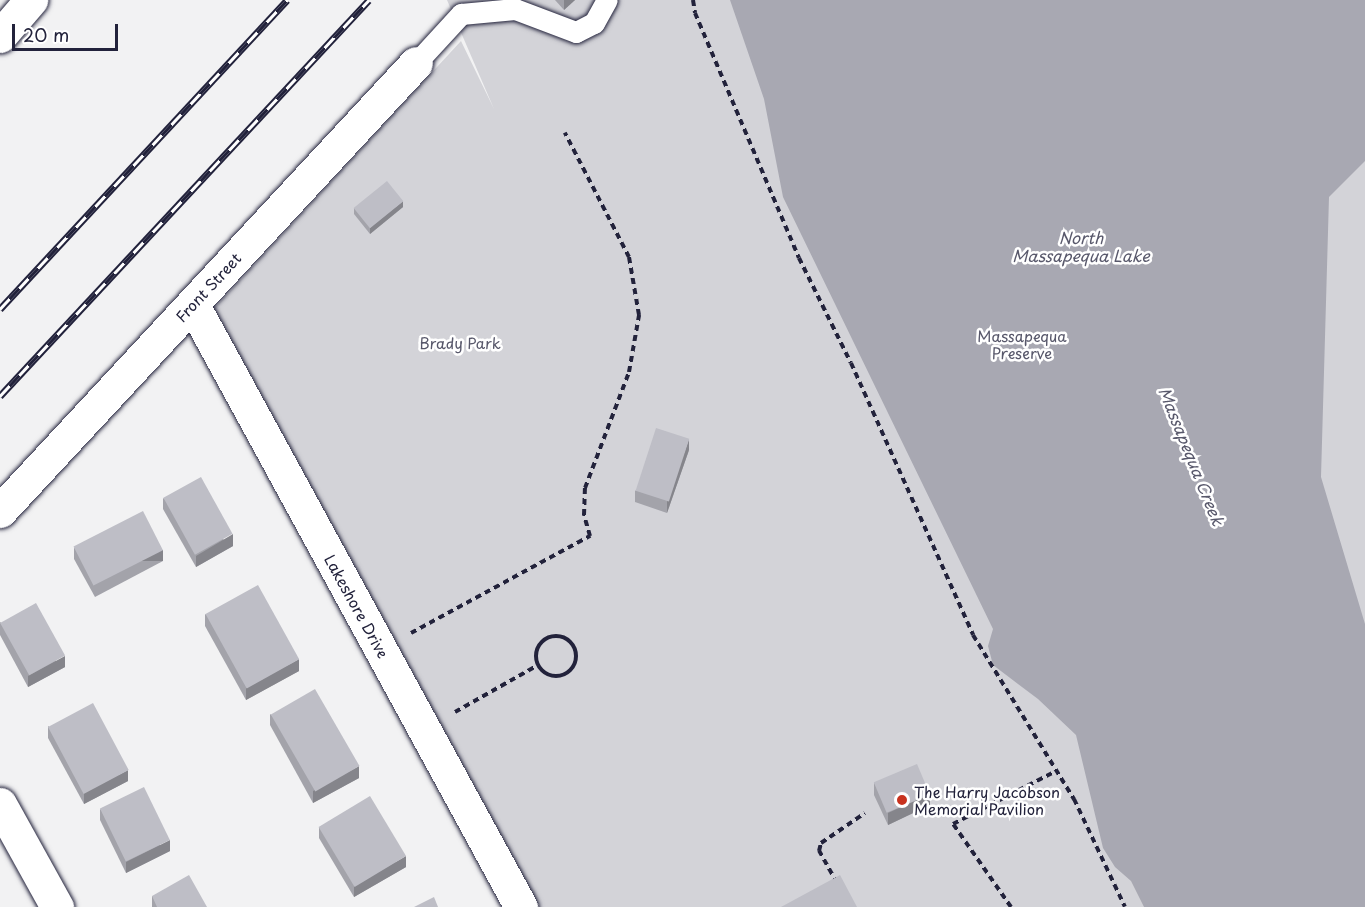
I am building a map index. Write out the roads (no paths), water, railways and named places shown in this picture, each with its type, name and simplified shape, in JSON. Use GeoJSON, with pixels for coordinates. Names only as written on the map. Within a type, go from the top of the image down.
{"type":"FeatureCollection","features":[{"type":"Feature","properties":{"kind":"main road"},"geometry":{"type":"LineString","coordinates":[[0,36],[31,0]]}},
{"type":"Feature","properties":{"kind":"main road","name":"Front Street"},"geometry":{"type":"LineString","coordinates":[[0,511],[416,63]]}},
{"type":"Feature","properties":{"kind":"main road","name":"Lakeshore Drive"},"geometry":{"type":"LineString","coordinates":[[193,304],[521,907]]}},
{"type":"Feature","properties":{"kind":"main road"},"geometry":{"type":"LineString","coordinates":[[0,804],[57,907]]}},
{"type":"Feature","properties":{"kind":"lane"},"geometry":{"type":"LineString","coordinates":[[416,63],[461,14],[515,9],[576,32],[594,23],[607,0]]}},
{"type":"Feature","properties":{"kind":"water","name":"North Massapequa Lake"},"geometry":{"type":"Polygon","coordinates":[[[730,0],[1365,0],[1365,161],[1329,197],[1321,477],[1365,624],[1365,907],[1144,907],[1131,881],[1115,867],[1103,848],[1076,735],[1038,699],[993,665],[988,646],[993,629],[783,197],[764,99],[730,0]]]}},
{"type":"Feature","properties":{"kind":"railway"},"geometry":{"type":"LineString","coordinates":[[0,309],[287,0]]}},
{"type":"Feature","properties":{"kind":"railway"},"geometry":{"type":"LineString","coordinates":[[0,396],[369,0]]}},
{"type":"Feature","properties":{"kind":"place","name":"The Harry Jacobson Memorial Pavilion"},"geometry":{"type":"Point","coordinates":[902,800]}},
{"type":"Feature","properties":{"kind":"park label","name":"Brady Park"},"geometry":{"type":"Point","coordinates":[460,343]}},
{"type":"Feature","properties":{"kind":"park label","name":"Massapequa Preserve"},"geometry":{"type":"Point","coordinates":[1022,344]}},
{"type":"Feature","properties":{"kind":"water label","name":"Massapequa Creek"},"geometry":{"type":"Point","coordinates":[1192,456]}}]}
